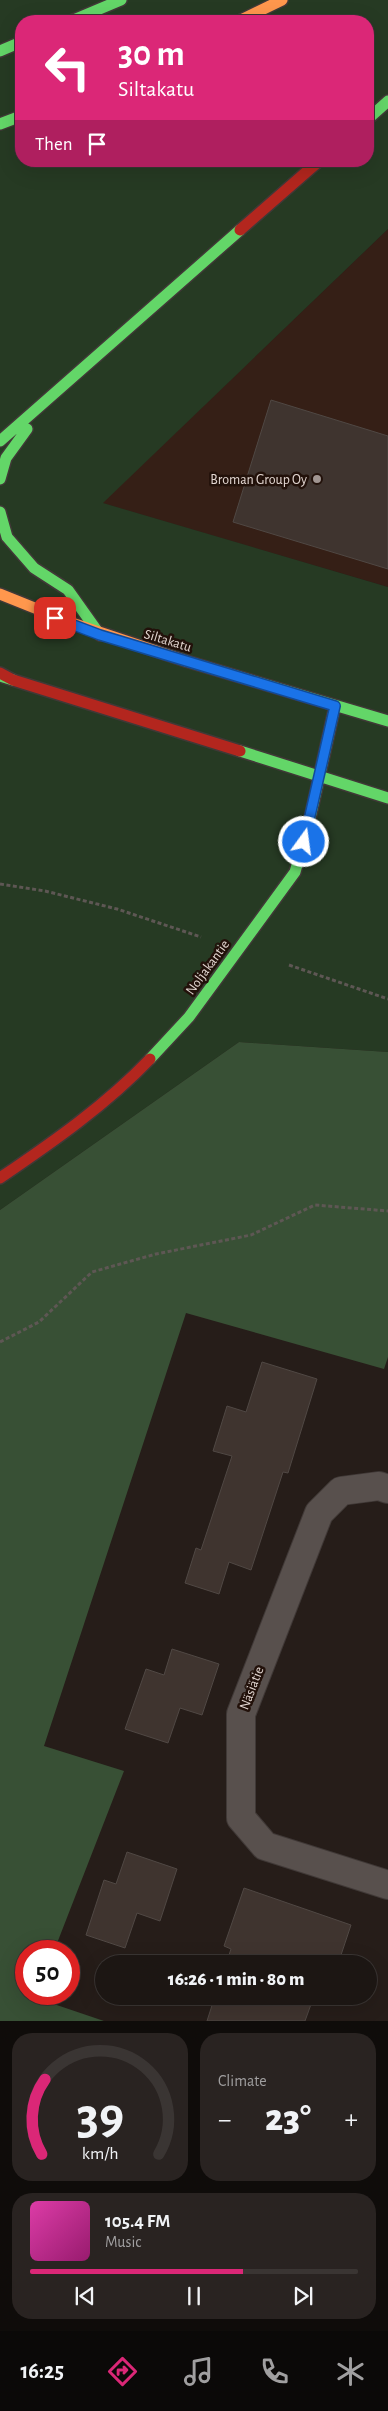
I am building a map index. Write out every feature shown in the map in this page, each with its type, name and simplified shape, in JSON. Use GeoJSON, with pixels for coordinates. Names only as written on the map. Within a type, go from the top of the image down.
{"type":"FeatureCollection","features":[{"type":"Feature","properties":{"kind":"main road"},"geometry":{"type":"LineString","coordinates":[[85,15],[121,0]]}},
{"type":"Feature","properties":{"kind":"main road"},"geometry":{"type":"LineString","coordinates":[[251,15],[282,0]]}},
{"type":"Feature","properties":{"kind":"main road"},"geometry":{"type":"LineString","coordinates":[[0,51],[15,45]]}},
{"type":"Feature","properties":{"kind":"main road"},"geometry":{"type":"LineString","coordinates":[[374,114],[388,102]]}},
{"type":"Feature","properties":{"kind":"main road"},"geometry":{"type":"LineString","coordinates":[[0,124],[15,118]]}},
{"type":"Feature","properties":{"kind":"main road"},"geometry":{"type":"LineString","coordinates":[[0,441],[312,167]]}},
{"type":"Feature","properties":{"kind":"main road"},"geometry":{"type":"LineString","coordinates":[[0,479],[6,458],[49,399]]}},
{"type":"Feature","properties":{"kind":"main road"},"geometry":{"type":"LineString","coordinates":[[0,512],[8,537],[34,568],[68,590],[100,635]]}},
{"type":"Feature","properties":{"kind":"main road","name":"Siltakatu"},"geometry":{"type":"LineString","coordinates":[[0,594],[100,635],[388,721]]}},
{"type":"Feature","properties":{"kind":"main road"},"geometry":{"type":"LineString","coordinates":[[0,674],[13,680],[388,798]]}},
{"type":"Feature","properties":{"kind":"main road","name":"Noljakantie"},"geometry":{"type":"LineString","coordinates":[[0,1178],[54,1141],[126,1084],[189,1017],[295,872],[335,706]]}},
{"type":"Feature","properties":{"kind":"street","name":"Näsiätie"},"geometry":{"type":"LineString","coordinates":[[388,1489],[379,1486],[341,1491],[319,1513],[241,1714],[240,1818],[265,1846],[388,1885]]}},
{"type":"Feature","properties":{"kind":"path"},"geometry":{"type":"LineString","coordinates":[[0,884],[117,909],[201,937]]}},
{"type":"Feature","properties":{"kind":"path"},"geometry":{"type":"LineString","coordinates":[[289,965],[388,999]]}},
{"type":"Feature","properties":{"kind":"path"},"geometry":{"type":"LineString","coordinates":[[0,1342],[39,1322],[92,1272],[156,1254],[252,1235],[315,1205],[388,1211]]}},
{"type":"Feature","properties":{"kind":"shaded area"},"geometry":{"type":"Polygon","coordinates":[[[388,229],[388,587],[102,503],[388,229]]]}},
{"type":"Feature","properties":{"kind":"green space"},"geometry":{"type":"Polygon","coordinates":[[[0,0],[388,0],[388,229],[103,503],[388,587],[388,1052],[239,1042],[0,1210],[0,0]]]}},
{"type":"Feature","properties":{"kind":"green space"},"geometry":{"type":"Polygon","coordinates":[[[239,1042],[388,1052],[388,1357],[384,1369],[186,1313],[44,1746],[124,1771],[58,1940],[15,1940],[15,2005],[57,2005],[104,2021],[0,2021],[0,1210],[239,1042]]]}},
{"type":"Feature","properties":{"kind":"building","name":"Broman Group Oy"},"geometry":{"type":"Polygon","coordinates":[[[271,400],[388,436],[388,569],[233,522],[271,400]]]}},
{"type":"Feature","properties":{"kind":"building"},"geometry":{"type":"Polygon","coordinates":[[[262,1362],[317,1379],[288,1473],[283,1472],[251,1570],[229,1562],[219,1594],[185,1583],[196,1548],[201,1550],[232,1456],[213,1451],[227,1406],[246,1412],[262,1362]]]}},
{"type":"Feature","properties":{"kind":"building"},"geometry":{"type":"Polygon","coordinates":[[[172,1649],[219,1664],[202,1715],[180,1708],[168,1743],[125,1729],[146,1669],[164,1675],[172,1649]]]}},
{"type":"Feature","properties":{"kind":"building"},"geometry":{"type":"Polygon","coordinates":[[[127,1852],[177,1869],[160,1921],[137,1913],[125,1948],[86,1935],[104,1880],[116,1884],[127,1852]]]}},
{"type":"Feature","properties":{"kind":"building"},"geometry":{"type":"Polygon","coordinates":[[[244,1888],[351,1925],[341,1955],[229,1955],[231,1949],[224,1946],[244,1888]]]}},
{"type":"Feature","properties":{"kind":"building"},"geometry":{"type":"Polygon","coordinates":[[[212,2005],[311,2005],[305,2021],[207,2021],[212,2005]]]}},
{"type":"Feature","properties":{"kind":"traffic: fast"},"geometry":{"type":"LineString","coordinates":[[85,15],[121,0]]}},
{"type":"Feature","properties":{"kind":"traffic: fast"},"geometry":{"type":"LineString","coordinates":[[0,51],[15,45]]}},
{"type":"Feature","properties":{"kind":"traffic: fast"},"geometry":{"type":"LineString","coordinates":[[374,114],[388,101]]}},
{"type":"Feature","properties":{"kind":"traffic: fast"},"geometry":{"type":"LineString","coordinates":[[0,124],[15,118]]}},
{"type":"Feature","properties":{"kind":"traffic: fast"},"geometry":{"type":"LineString","coordinates":[[0,441],[240,230]]}},
{"type":"Feature","properties":{"kind":"traffic: fast"},"geometry":{"type":"LineString","coordinates":[[0,479],[6,458],[27,429]]}},
{"type":"Feature","properties":{"kind":"traffic: fast"},"geometry":{"type":"LineString","coordinates":[[0,512],[7,537],[34,568],[68,590],[100,635]]}},
{"type":"Feature","properties":{"kind":"traffic: fast"},"geometry":{"type":"LineString","coordinates":[[186,661],[388,721]]}},
{"type":"Feature","properties":{"kind":"traffic: fast"},"geometry":{"type":"LineString","coordinates":[[0,676],[13,680]]}},
{"type":"Feature","properties":{"kind":"traffic: fast"},"geometry":{"type":"LineString","coordinates":[[150,1059],[189,1017],[295,872],[308,827],[335,706]]}},
{"type":"Feature","properties":{"kind":"traffic: fast"},"geometry":{"type":"LineString","coordinates":[[240,751],[388,798]]}},
{"type":"Feature","properties":{"kind":"traffic: slow"},"geometry":{"type":"LineString","coordinates":[[251,15],[282,0]]}},
{"type":"Feature","properties":{"kind":"traffic: slow"},"geometry":{"type":"LineString","coordinates":[[0,594],[72,623],[186,661]]}},
{"type":"Feature","properties":{"kind":"traffic: jam"},"geometry":{"type":"LineString","coordinates":[[240,230],[312,167]]}},
{"type":"Feature","properties":{"kind":"traffic: jam"},"geometry":{"type":"LineString","coordinates":[[0,673],[13,680],[240,751]]}},
{"type":"Feature","properties":{"kind":"traffic: jam"},"geometry":{"type":"LineString","coordinates":[[0,1178],[59,1137],[97,1107],[150,1059]]}},
{"type":"Feature","properties":{"kind":"place","name":"Broman Group Oy"},"geometry":{"type":"Point","coordinates":[317,479]}},
{"type":"Feature","properties":{"kind":"route"},"geometry":{"type":"LineString","coordinates":[[55,618],[100,635],[240,679],[335,706],[304,842]]}}]}
